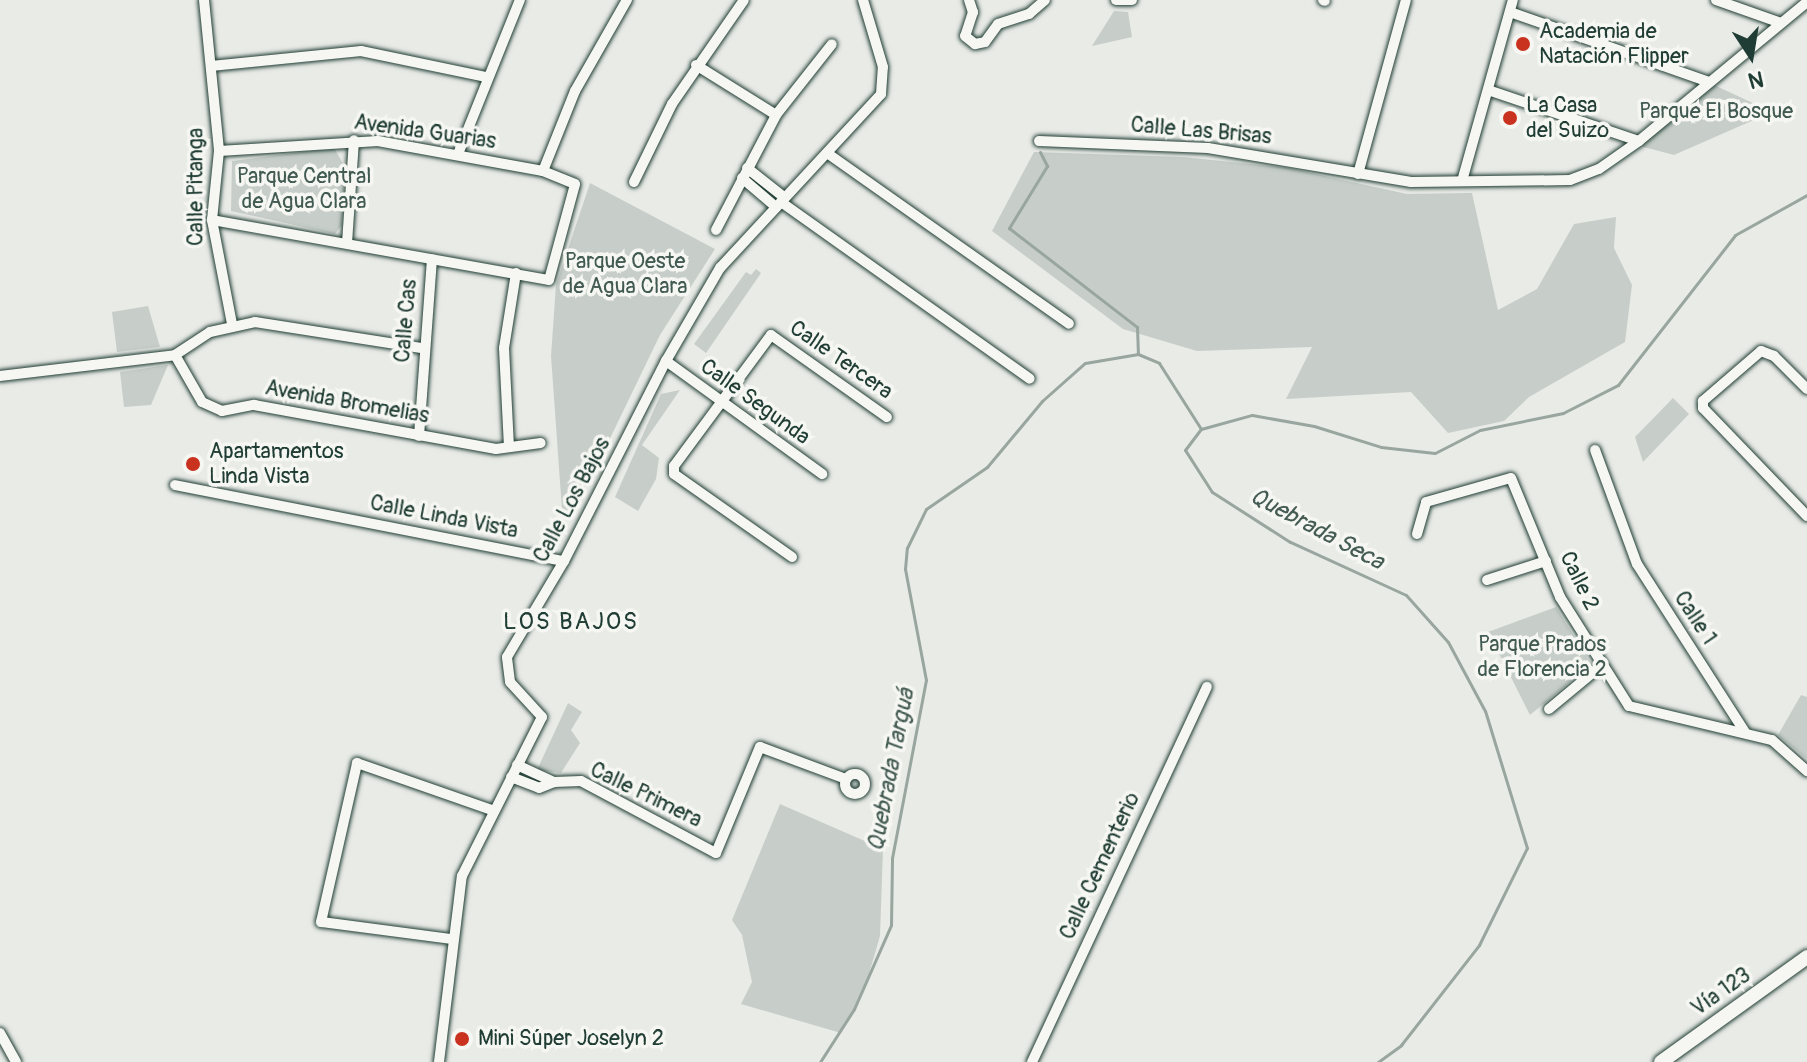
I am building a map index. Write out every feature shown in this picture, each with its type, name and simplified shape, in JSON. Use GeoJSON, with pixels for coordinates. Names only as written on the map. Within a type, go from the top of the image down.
{"type":"FeatureCollection","features":[{"type":"Feature","properties":{"kind":"main road","name":"Vía 123"},"geometry":{"type":"LineString","coordinates":[[1661,1062],[1805,963]]}},
{"type":"Feature","properties":{"kind":"street","name":"Calle Pitanga"},"geometry":{"type":"LineString","coordinates":[[204,0],[219,151],[212,220],[232,324]]}},
{"type":"Feature","properties":{"kind":"street"},"geometry":{"type":"LineString","coordinates":[[458,154],[485,77],[519,0]]}},
{"type":"Feature","properties":{"kind":"street"},"geometry":{"type":"LineString","coordinates":[[543,171],[575,91],[627,0]]}},
{"type":"Feature","properties":{"kind":"street"},"geometry":{"type":"LineString","coordinates":[[634,182],[696,65],[744,0]]}},
{"type":"Feature","properties":{"kind":"street","name":"Calle Los Bajos"},"geometry":{"type":"LineString","coordinates":[[439,1062],[451,939],[466,865],[542,717],[510,682],[505,666],[564,561],[666,361],[720,268],[868,110],[885,83],[863,0]]}},
{"type":"Feature","properties":{"kind":"street"},"geometry":{"type":"LineString","coordinates":[[969,0],[973,12],[964,31],[971,43],[985,42],[998,24],[1029,14],[1045,0]]}},
{"type":"Feature","properties":{"kind":"street"},"geometry":{"type":"LineString","coordinates":[[1116,0],[1132,0]]}},
{"type":"Feature","properties":{"kind":"street"},"geometry":{"type":"LineString","coordinates":[[1358,174],[1406,0]]}},
{"type":"Feature","properties":{"kind":"street"},"geometry":{"type":"LineString","coordinates":[[1462,181],[1513,0]]}},
{"type":"Feature","properties":{"kind":"street"},"geometry":{"type":"LineString","coordinates":[[1716,0],[1781,23]]}},
{"type":"Feature","properties":{"kind":"street","name":"Calle Las Brisas"},"geometry":{"type":"LineString","coordinates":[[1039,141],[1208,148],[1411,182],[1553,182],[1599,169],[1639,141],[1807,2]]}},
{"type":"Feature","properties":{"kind":"street"},"geometry":{"type":"LineString","coordinates":[[1510,12],[1709,82]]}},
{"type":"Feature","properties":{"kind":"street"},"geometry":{"type":"LineString","coordinates":[[716,230],[776,115],[832,44]]}},
{"type":"Feature","properties":{"kind":"street"},"geometry":{"type":"LineString","coordinates":[[211,66],[361,51],[485,77]]}},
{"type":"Feature","properties":{"kind":"street"},"geometry":{"type":"LineString","coordinates":[[696,65],[776,115]]}},
{"type":"Feature","properties":{"kind":"street"},"geometry":{"type":"LineString","coordinates":[[1488,90],[1639,141]]}},
{"type":"Feature","properties":{"kind":"street"},"geometry":{"type":"LineString","coordinates":[[347,243],[354,140]]}},
{"type":"Feature","properties":{"kind":"street","name":"Avenida Guarias"},"geometry":{"type":"LineString","coordinates":[[219,151],[354,140],[458,154],[543,171],[575,184],[549,280],[516,273]]}},
{"type":"Feature","properties":{"kind":"street"},"geometry":{"type":"LineString","coordinates":[[827,153],[1069,324]]}},
{"type":"Feature","properties":{"kind":"street"},"geometry":{"type":"LineString","coordinates":[[745,173],[781,202],[1030,379]]}},
{"type":"Feature","properties":{"kind":"street"},"geometry":{"type":"LineString","coordinates":[[212,220],[516,273],[504,348],[509,447]]}},
{"type":"Feature","properties":{"kind":"street","name":"Calle Cas"},"geometry":{"type":"LineString","coordinates":[[419,436],[421,348],[432,259]]}},
{"type":"Feature","properties":{"kind":"street"},"geometry":{"type":"LineString","coordinates":[[0,376],[175,355],[232,324],[294,325],[421,348]]}},
{"type":"Feature","properties":{"kind":"street","name":"Calle Tercera"},"geometry":{"type":"LineString","coordinates":[[719,402],[771,335],[887,417]]}},
{"type":"Feature","properties":{"kind":"street"},"geometry":{"type":"LineString","coordinates":[[1807,389],[1774,356],[1761,351],[1703,401],[1703,408],[1807,516]]}},
{"type":"Feature","properties":{"kind":"street","name":"Avenida Bromelias"},"geometry":{"type":"LineString","coordinates":[[175,355],[193,390],[210,408],[254,405],[419,436],[509,447],[541,443]]}},
{"type":"Feature","properties":{"kind":"street","name":"Calle Segunda"},"geometry":{"type":"LineString","coordinates":[[666,361],[822,474]]}},
{"type":"Feature","properties":{"kind":"street"},"geometry":{"type":"LineString","coordinates":[[719,402],[673,470],[792,557]]}},
{"type":"Feature","properties":{"kind":"street","name":"Calle 1"},"geometry":{"type":"LineString","coordinates":[[1595,450],[1637,564],[1745,732]]}},
{"type":"Feature","properties":{"kind":"street","name":"Calle 2"},"geometry":{"type":"LineString","coordinates":[[1417,534],[1426,502],[1501,477],[1511,478],[1519,488],[1560,597],[1602,665],[1637,711],[1745,732]]}},
{"type":"Feature","properties":{"kind":"street","name":"Calle Linda Vista"},"geometry":{"type":"LineString","coordinates":[[175,485],[564,561]]}},
{"type":"Feature","properties":{"kind":"street"},"geometry":{"type":"LineString","coordinates":[[1487,580],[1546,561]]}},
{"type":"Feature","properties":{"kind":"street"},"geometry":{"type":"LineString","coordinates":[[1549,709],[1602,665]]}},
{"type":"Feature","properties":{"kind":"street","name":"Calle Cementerio"},"geometry":{"type":"LineString","coordinates":[[1032,1062],[1207,687]]}},
{"type":"Feature","properties":{"kind":"street"},"geometry":{"type":"LineString","coordinates":[[1745,732],[1772,740],[1807,771]]}},
{"type":"Feature","properties":{"kind":"street","name":"Calle Primera"},"geometry":{"type":"LineString","coordinates":[[511,777],[539,788],[554,782],[591,786],[716,853],[760,747],[846,779]]}},
{"type":"Feature","properties":{"kind":"street"},"geometry":{"type":"LineString","coordinates":[[451,939],[321,922],[357,763],[492,810]]}},
{"type":"Feature","properties":{"kind":"street"},"geometry":{"type":"LineString","coordinates":[[517,765],[554,782]]}},
{"type":"Feature","properties":{"kind":"street"},"geometry":{"type":"LineString","coordinates":[[0,1033],[16,1062]]}},
{"type":"Feature","properties":{"kind":"green space"},"geometry":{"type":"Polygon","coordinates":[[[1114,11],[1128,12],[1132,37],[1092,46],[1114,11]]]}},
{"type":"Feature","properties":{"kind":"green space","name":"Parque El Bosque"},"geometry":{"type":"Polygon","coordinates":[[[1712,84],[1772,112],[1674,155],[1636,145],[1712,84]]]}},
{"type":"Feature","properties":{"kind":"green space","name":"Parque Central de Agua Clara"},"geometry":{"type":"Polygon","coordinates":[[[334,148],[345,167],[342,225],[335,234],[231,211],[232,161],[334,148]]]}},
{"type":"Feature","properties":{"kind":"green space"},"geometry":{"type":"Polygon","coordinates":[[[1034,152],[1183,157],[1288,168],[1407,194],[1472,193],[1498,310],[1537,289],[1574,224],[1616,217],[1614,248],[1632,285],[1625,342],[1529,397],[1504,421],[1448,433],[1411,392],[1286,399],[1312,347],[1197,351],[1123,329],[992,231],[1034,152]]]}},
{"type":"Feature","properties":{"kind":"green space","name":"Parque Oeste de Agua Clara"},"geometry":{"type":"Polygon","coordinates":[[[590,183],[715,249],[660,335],[574,513],[562,510],[551,356],[556,285],[590,183]]]}},
{"type":"Feature","properties":{"kind":"green space"},"geometry":{"type":"Polygon","coordinates":[[[756,269],[761,273],[706,353],[694,344],[746,272],[751,275],[756,269]]]}},
{"type":"Feature","properties":{"kind":"green space"},"geometry":{"type":"Polygon","coordinates":[[[148,306],[160,347],[117,352],[112,312],[148,306]]]}},
{"type":"Feature","properties":{"kind":"green space"},"geometry":{"type":"Polygon","coordinates":[[[168,365],[151,405],[124,407],[120,372],[168,365]]]}},
{"type":"Feature","properties":{"kind":"green space"},"geometry":{"type":"Polygon","coordinates":[[[680,390],[642,445],[659,458],[656,479],[638,511],[615,497],[661,394],[680,390]]]}},
{"type":"Feature","properties":{"kind":"green space"},"geometry":{"type":"Polygon","coordinates":[[[1673,398],[1689,414],[1643,462],[1635,437],[1673,398]]]}},
{"type":"Feature","properties":{"kind":"green space","name":"Parque Prados de Florencia 2"},"geometry":{"type":"Polygon","coordinates":[[[1556,607],[1591,664],[1530,715],[1488,632],[1556,607]]]}},
{"type":"Feature","properties":{"kind":"green space"},"geometry":{"type":"Polygon","coordinates":[[[1801,695],[1807,697],[1807,759],[1778,735],[1801,695]]]}},
{"type":"Feature","properties":{"kind":"green space"},"geometry":{"type":"Polygon","coordinates":[[[568,703],[582,712],[571,730],[580,743],[561,773],[537,770],[568,703]]]}},
{"type":"Feature","properties":{"kind":"green space"},"geometry":{"type":"Polygon","coordinates":[[[780,804],[883,849],[880,936],[864,991],[841,1033],[741,1004],[752,982],[742,935],[732,920],[780,804]]]}},
{"type":"Feature","properties":{"kind":"waterway"},"geometry":{"type":"LineString","coordinates":[[1040,152],[1047,166],[1009,228],[1137,327],[1138,354]]}},
{"type":"Feature","properties":{"kind":"waterway","name":"Quebrada Seca"},"geometry":{"type":"LineString","coordinates":[[1378,1062],[1401,1045],[1479,945],[1527,848],[1485,711],[1448,642],[1406,595],[1290,542],[1212,492],[1185,450],[1201,429],[1252,415],[1314,426],[1381,447],[1435,453],[1480,430],[1563,413],[1618,385],[1735,235],[1807,195]]}},
{"type":"Feature","properties":{"kind":"waterway","name":"Quebrada Targuá"},"geometry":{"type":"LineString","coordinates":[[820,1062],[854,1009],[891,925],[892,858],[926,680],[905,569],[907,548],[926,509],[987,467],[1042,401],[1085,363],[1138,354],[1159,363],[1201,429]]}},
{"type":"Feature","properties":{"kind":"place","name":"Academia de Natación Flipper"},"geometry":{"type":"Point","coordinates":[1523,44]}},
{"type":"Feature","properties":{"kind":"place","name":"La Casa del Suizo"},"geometry":{"type":"Point","coordinates":[1510,118]}},
{"type":"Feature","properties":{"kind":"place","name":"Apartamentos Linda Vista"},"geometry":{"type":"Point","coordinates":[193,464]}},
{"type":"Feature","properties":{"kind":"place","name":"Mini Súper Joselyn 2"},"geometry":{"type":"Point","coordinates":[462,1039]}},
{"type":"Feature","properties":{"kind":"district","name":"LOS BAJOS"},"geometry":{"type":"Point","coordinates":[571,622]}}]}
